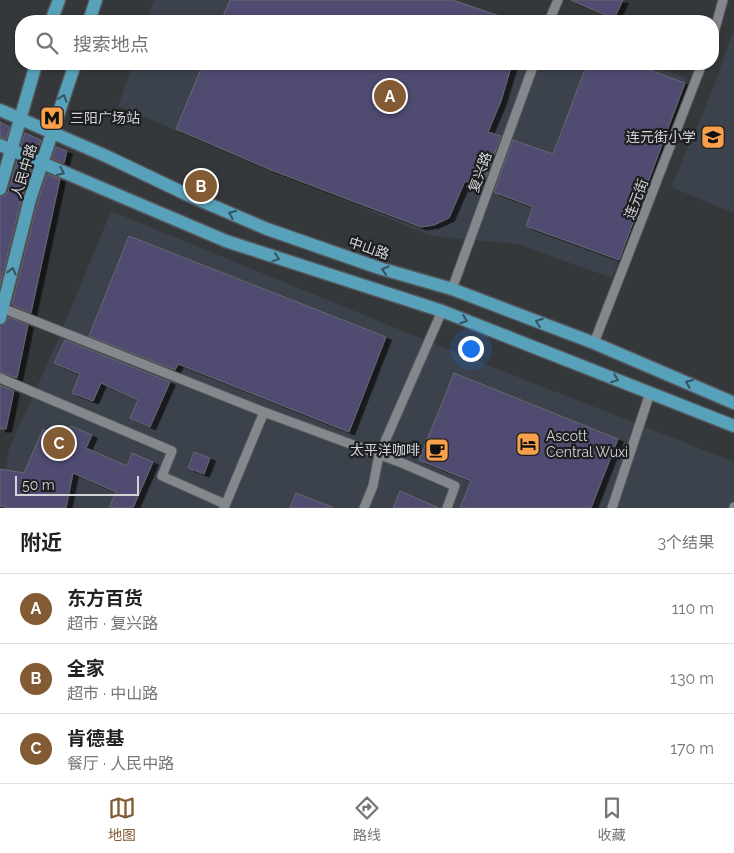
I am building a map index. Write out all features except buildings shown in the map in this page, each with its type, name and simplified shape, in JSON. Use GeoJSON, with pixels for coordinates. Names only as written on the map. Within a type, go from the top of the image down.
{"type":"FeatureCollection","features":[{"type":"Feature","properties":{"kind":"main road"},"geometry":{"type":"LineString","coordinates":[[53,15],[59,0]]}},
{"type":"Feature","properties":{"kind":"main road"},"geometry":{"type":"LineString","coordinates":[[91,15],[96,0]]}},
{"type":"Feature","properties":{"kind":"main road","name":"人民中路"},"geometry":{"type":"LineString","coordinates":[[0,190],[6,148],[20,118],[34,70]]}},
{"type":"Feature","properties":{"kind":"main road","name":"人民中路"},"geometry":{"type":"LineString","coordinates":[[1,313],[30,199],[73,70]]}},
{"type":"Feature","properties":{"kind":"main road","name":"中山路"},"geometry":{"type":"LineString","coordinates":[[0,110],[267,229],[379,268],[452,289],[594,343],[734,403]]}},
{"type":"Feature","properties":{"kind":"main road"},"geometry":{"type":"LineString","coordinates":[[6,148],[226,241],[442,311],[734,426]]}},
{"type":"Feature","properties":{"kind":"street"},"geometry":{"type":"LineString","coordinates":[[552,15],[558,0]]}},
{"type":"Feature","properties":{"kind":"street"},"geometry":{"type":"LineString","coordinates":[[719,15],[723,0]]}},
{"type":"Feature","properties":{"kind":"street","name":"复兴路"},"geometry":{"type":"LineString","coordinates":[[452,289],[532,70]]}},
{"type":"Feature","properties":{"kind":"street","name":"连元街"},"geometry":{"type":"LineString","coordinates":[[594,343],[700,70]]}},
{"type":"Feature","properties":{"kind":"street"},"geometry":{"type":"LineString","coordinates":[[364,508],[373,486],[379,455],[442,311]]}},
{"type":"Feature","properties":{"kind":"street"},"geometry":{"type":"LineString","coordinates":[[1,313],[379,455],[455,486],[447,508]]}},
{"type":"Feature","properties":{"kind":"street"},"geometry":{"type":"LineString","coordinates":[[0,378],[172,451],[162,476],[224,506],[264,412]]}},
{"type":"Feature","properties":{"kind":"street"},"geometry":{"type":"LineString","coordinates":[[612,508],[650,392]]}},
{"type":"Feature","properties":{"kind":"shaded area"},"geometry":{"type":"Polygon","coordinates":[[[154,0],[456,0],[500,15],[149,15],[154,0]]]}},
{"type":"Feature","properties":{"kind":"shaded area","name":"连元街小学"},"geometry":{"type":"Polygon","coordinates":[[[734,29],[734,213],[671,187],[714,86],[734,29]]]}},
{"type":"Feature","properties":{"kind":"shaded area"},"geometry":{"type":"Polygon","coordinates":[[[131,70],[662,70],[687,78],[612,278],[517,244],[431,236],[118,106],[131,70]]]}},
{"type":"Feature","properties":{"kind":"shaded area"},"geometry":{"type":"Polygon","coordinates":[[[111,211],[442,347],[734,462],[734,508],[0,508],[9,449],[61,333],[111,211]]]}},
{"type":"Feature","properties":{"kind":"place","name":"东方百货"},"geometry":{"type":"Point","coordinates":[390,96]}},
{"type":"Feature","properties":{"kind":"place","name":"三阳广场站"},"geometry":{"type":"Point","coordinates":[52,118]}},
{"type":"Feature","properties":{"kind":"place","name":"连元街小学"},"geometry":{"type":"Point","coordinates":[713,137]}},
{"type":"Feature","properties":{"kind":"place","name":"全家"},"geometry":{"type":"Point","coordinates":[201,186]}},
{"type":"Feature","properties":{"kind":"place","name":"肯德基"},"geometry":{"type":"Point","coordinates":[59,443]}},
{"type":"Feature","properties":{"kind":"place","name":"Ascott Central Wuxi"},"geometry":{"type":"Point","coordinates":[528,444]}},
{"type":"Feature","properties":{"kind":"place","name":"太平洋咖啡"},"geometry":{"type":"Point","coordinates":[437,450]}}]}
